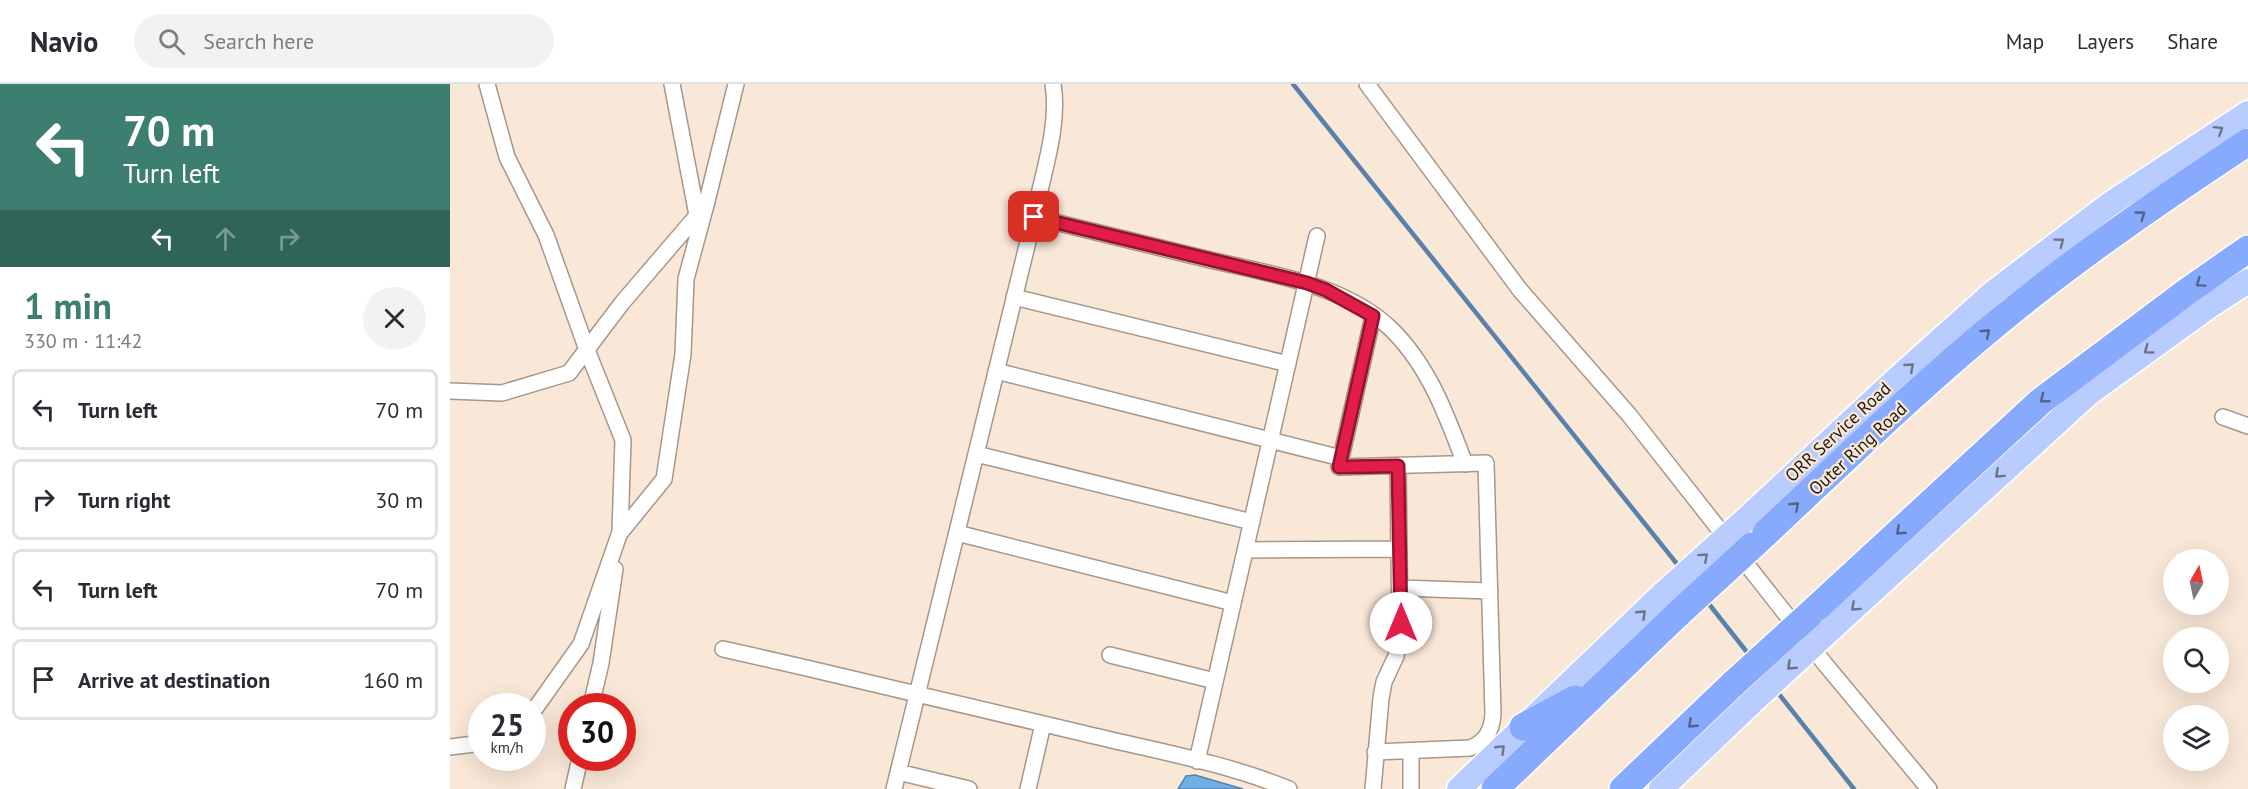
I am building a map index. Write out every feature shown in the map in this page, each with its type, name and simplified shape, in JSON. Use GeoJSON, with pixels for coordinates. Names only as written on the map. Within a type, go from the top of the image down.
{"type":"FeatureCollection","features":[{"type":"Feature","properties":{"kind":"highway","name":"Outer Ring Road"},"geometry":{"type":"LineString","coordinates":[[1495,789],[1606,682],[1672,603],[1748,534],[1998,322],[2180,187],[2248,142]]}},
{"type":"Feature","properties":{"kind":"highway"},"geometry":{"type":"LineString","coordinates":[[1623,789],[1653,760],[1743,693],[1820,622],[2041,401],[2248,249]]}},
{"type":"Feature","properties":{"kind":"highway"},"geometry":{"type":"LineString","coordinates":[[1523,727],[1606,682]]}},
{"type":"Feature","properties":{"kind":"highway"},"geometry":{"type":"LineString","coordinates":[[1636,789],[1653,760]]}},
{"type":"Feature","properties":{"kind":"main road","name":"ORR Service Road"},"geometry":{"type":"LineString","coordinates":[[1748,534],[1899,376],[1994,292],[2110,204],[2248,112]]}},
{"type":"Feature","properties":{"kind":"main road"},"geometry":{"type":"LineString","coordinates":[[1820,622],[2089,393],[2248,280]]}},
{"type":"Feature","properties":{"kind":"main road"},"geometry":{"type":"LineString","coordinates":[[1459,789],[1523,727],[1672,603]]}},
{"type":"Feature","properties":{"kind":"main road"},"geometry":{"type":"LineString","coordinates":[[1660,789],[1743,693]]}},
{"type":"Feature","properties":{"kind":"street"},"geometry":{"type":"LineString","coordinates":[[487,84],[507,157],[546,235],[587,350],[623,440],[620,532],[601,663],[594,693]]}},
{"type":"Feature","properties":{"kind":"street"},"geometry":{"type":"LineString","coordinates":[[672,84],[702,210]]}},
{"type":"Feature","properties":{"kind":"street"},"geometry":{"type":"LineString","coordinates":[[546,693],[581,644],[620,532],[664,479],[683,354],[686,279],[736,84]]}},
{"type":"Feature","properties":{"kind":"street"},"geometry":{"type":"LineString","coordinates":[[894,789],[1034,217],[1053,125],[1055,98],[1053,84]]}},
{"type":"Feature","properties":{"kind":"street"},"geometry":{"type":"LineString","coordinates":[[1367,84],[1520,290],[1630,416],[1825,664],[1929,789]]}},
{"type":"Feature","properties":{"kind":"street"},"geometry":{"type":"LineString","coordinates":[[450,391],[502,393],[569,373],[622,303],[702,210]]}},
{"type":"Feature","properties":{"kind":"street"},"geometry":{"type":"LineString","coordinates":[[1034,217],[1307,283],[1326,290],[1373,316],[1390,328],[1421,366],[1443,406],[1465,464]]}},
{"type":"Feature","properties":{"kind":"street"},"geometry":{"type":"LineString","coordinates":[[1197,761],[1317,236]]}},
{"type":"Feature","properties":{"kind":"street"},"geometry":{"type":"LineString","coordinates":[[1014,297],[1288,364]]}},
{"type":"Feature","properties":{"kind":"street"},"geometry":{"type":"LineString","coordinates":[[1373,316],[1339,467],[1486,463],[1493,714],[1490,732],[1483,741],[1470,748],[1375,752]]}},
{"type":"Feature","properties":{"kind":"street"},"geometry":{"type":"LineString","coordinates":[[996,371],[1270,442],[1341,458]]}},
{"type":"Feature","properties":{"kind":"street"},"geometry":{"type":"LineString","coordinates":[[2223,417],[2248,426]]}},
{"type":"Feature","properties":{"kind":"street"},"geometry":{"type":"LineString","coordinates":[[976,454],[1252,522]]}},
{"type":"Feature","properties":{"kind":"street"},"geometry":{"type":"LineString","coordinates":[[1373,789],[1384,682],[1396,656],[1400,636],[1398,466]]}},
{"type":"Feature","properties":{"kind":"street"},"geometry":{"type":"LineString","coordinates":[[957,533],[1233,603]]}},
{"type":"Feature","properties":{"kind":"street"},"geometry":{"type":"LineString","coordinates":[[1245,550],[1400,549]]}},
{"type":"Feature","properties":{"kind":"street"},"geometry":{"type":"LineString","coordinates":[[1400,588],[1490,591]]}},
{"type":"Feature","properties":{"kind":"street"},"geometry":{"type":"LineString","coordinates":[[723,649],[918,693],[1197,761],[1257,777],[1289,789]]}},
{"type":"Feature","properties":{"kind":"street"},"geometry":{"type":"LineString","coordinates":[[1110,655],[1215,681]]}},
{"type":"Feature","properties":{"kind":"street"},"geometry":{"type":"LineString","coordinates":[[1028,789],[1043,724]]}},
{"type":"Feature","properties":{"kind":"street"},"geometry":{"type":"LineString","coordinates":[[450,747],[468,745]]}},
{"type":"Feature","properties":{"kind":"street"},"geometry":{"type":"LineString","coordinates":[[1411,751],[1411,789]]}},
{"type":"Feature","properties":{"kind":"street"},"geometry":{"type":"LineString","coordinates":[[573,789],[577,771]]}},
{"type":"Feature","properties":{"kind":"street"},"geometry":{"type":"LineString","coordinates":[[898,772],[969,789]]}},
{"type":"Feature","properties":{"kind":"water"},"geometry":{"type":"Polygon","coordinates":[[[1195,775],[1243,789],[1178,789],[1186,776],[1195,775]]]}},
{"type":"Feature","properties":{"kind":"waterway"},"geometry":{"type":"LineString","coordinates":[[1293,84],[1681,569]]}},
{"type":"Feature","properties":{"kind":"waterway"},"geometry":{"type":"LineString","coordinates":[[1705,599],[1750,656]]}},
{"type":"Feature","properties":{"kind":"waterway"},"geometry":{"type":"LineString","coordinates":[[1775,689],[1854,789]]}},
{"type":"Feature","properties":{"kind":"route"},"geometry":{"type":"LineString","coordinates":[[1034,217],[1307,283],[1326,290],[1373,316],[1339,467],[1398,466],[1401,623]]}}]}
